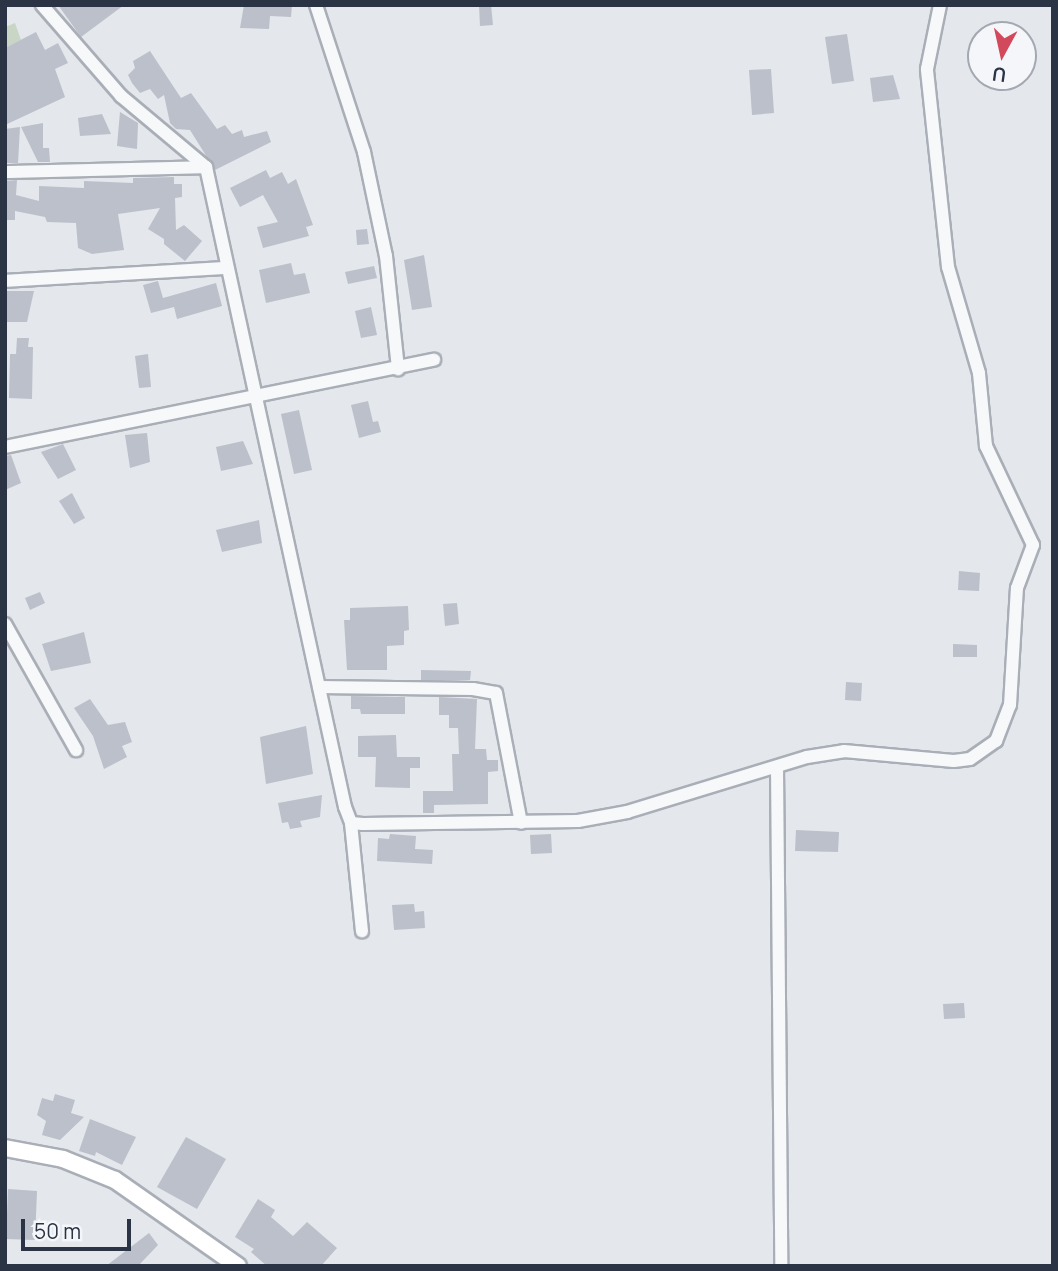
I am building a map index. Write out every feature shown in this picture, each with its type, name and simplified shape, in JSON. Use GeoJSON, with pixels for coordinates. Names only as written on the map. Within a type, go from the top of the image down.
{"type":"FeatureCollection","features":[{"type":"Feature","properties":{"kind":"main road"},"geometry":{"type":"LineString","coordinates":[[5,1148],[63,1159],[116,1180],[238,1266]]}},
{"type":"Feature","properties":{"kind":"street"},"geometry":{"type":"LineString","coordinates":[[42,5],[121,96],[206,167],[351,823],[362,931]]}},
{"type":"Feature","properties":{"kind":"street"},"geometry":{"type":"LineString","coordinates":[[316,5],[364,152],[386,256],[398,369]]}},
{"type":"Feature","properties":{"kind":"street"},"geometry":{"type":"LineString","coordinates":[[351,823],[578,821],[627,813],[777,767],[845,751],[933,761],[970,759],[996,741],[1008,718],[1017,588],[1033,545],[986,446],[979,373],[948,267],[928,69],[940,5]]}},
{"type":"Feature","properties":{"kind":"street"},"geometry":{"type":"LineString","coordinates":[[5,172],[206,167]]}},
{"type":"Feature","properties":{"kind":"street"},"geometry":{"type":"LineString","coordinates":[[5,281],[228,268]]}},
{"type":"Feature","properties":{"kind":"street"},"geometry":{"type":"LineString","coordinates":[[5,447],[257,398],[433,360]]}},
{"type":"Feature","properties":{"kind":"street"},"geometry":{"type":"LineString","coordinates":[[5,624],[76,750]]}},
{"type":"Feature","properties":{"kind":"street"},"geometry":{"type":"LineString","coordinates":[[319,687],[473,689],[496,693],[521,823]]}},
{"type":"Feature","properties":{"kind":"street"},"geometry":{"type":"LineString","coordinates":[[777,767],[781,1266]]}},
{"type":"Feature","properties":{"kind":"green space"},"geometry":{"type":"Polygon","coordinates":[[[15,23],[21,40],[5,48],[5,27],[15,23]]]}},
{"type":"Feature","properties":{"kind":"building"},"geometry":{"type":"Polygon","coordinates":[[[58,5],[124,5],[81,37],[58,5]]]}},
{"type":"Feature","properties":{"kind":"building"},"geometry":{"type":"Polygon","coordinates":[[[244,5],[292,5],[291,17],[270,16],[269,29],[240,28],[244,5]]]}},
{"type":"Feature","properties":{"kind":"building"},"geometry":{"type":"Polygon","coordinates":[[[479,5],[491,5],[493,25],[480,26],[479,5]]]}},
{"type":"Feature","properties":{"kind":"building"},"geometry":{"type":"Polygon","coordinates":[[[36,32],[45,50],[58,43],[68,63],[55,69],[65,97],[5,125],[5,48],[36,32]]]}},
{"type":"Feature","properties":{"kind":"building"},"geometry":{"type":"Polygon","coordinates":[[[847,34],[854,81],[832,84],[825,37],[847,34]]]}},
{"type":"Feature","properties":{"kind":"building"},"geometry":{"type":"Polygon","coordinates":[[[150,51],[181,98],[191,93],[217,129],[225,125],[232,134],[242,130],[244,137],[267,131],[271,142],[215,170],[190,130],[176,129],[170,123],[164,95],[158,99],[150,89],[140,93],[132,83],[128,75],[135,68],[133,61],[150,51]]]}},
{"type":"Feature","properties":{"kind":"building"},"geometry":{"type":"Polygon","coordinates":[[[771,69],[774,113],[752,115],[749,70],[771,69]]]}},
{"type":"Feature","properties":{"kind":"building"},"geometry":{"type":"Polygon","coordinates":[[[893,75],[900,99],[873,102],[870,78],[893,75]]]}},
{"type":"Feature","properties":{"kind":"building"},"geometry":{"type":"Polygon","coordinates":[[[120,112],[138,123],[137,149],[117,146],[120,112]]]}},
{"type":"Feature","properties":{"kind":"building"},"geometry":{"type":"Polygon","coordinates":[[[102,114],[111,134],[80,136],[78,118],[102,114]]]}},
{"type":"Feature","properties":{"kind":"building"},"geometry":{"type":"Polygon","coordinates":[[[43,123],[43,148],[49,148],[50,162],[38,162],[21,127],[43,123]]]}},
{"type":"Feature","properties":{"kind":"building"},"geometry":{"type":"Polygon","coordinates":[[[20,127],[18,163],[5,163],[5,129],[20,127]]]}},
{"type":"Feature","properties":{"kind":"building"},"geometry":{"type":"Polygon","coordinates":[[[266,170],[270,178],[282,172],[288,184],[296,179],[313,225],[306,227],[309,236],[263,248],[257,227],[278,222],[263,195],[240,207],[230,188],[266,170]]]}},
{"type":"Feature","properties":{"kind":"building"},"geometry":{"type":"Polygon","coordinates":[[[174,177],[174,184],[182,184],[182,197],[175,198],[176,230],[184,225],[202,241],[185,261],[164,244],[164,239],[148,229],[160,208],[118,214],[124,250],[92,254],[78,248],[76,223],[47,222],[45,217],[15,211],[15,220],[5,220],[5,181],[17,180],[16,195],[39,201],[39,186],[84,188],[84,181],[133,183],[133,178],[174,177]]]}},
{"type":"Feature","properties":{"kind":"building"},"geometry":{"type":"Polygon","coordinates":[[[367,229],[369,244],[357,245],[356,230],[367,229]]]}},
{"type":"Feature","properties":{"kind":"building"},"geometry":{"type":"Polygon","coordinates":[[[424,255],[432,307],[412,310],[404,260],[424,255]]]}},
{"type":"Feature","properties":{"kind":"building"},"geometry":{"type":"Polygon","coordinates":[[[291,263],[294,275],[305,273],[310,293],[266,303],[259,270],[291,263]]]}},
{"type":"Feature","properties":{"kind":"building"},"geometry":{"type":"Polygon","coordinates":[[[374,266],[377,278],[348,284],[345,272],[374,266]]]}},
{"type":"Feature","properties":{"kind":"building"},"geometry":{"type":"Polygon","coordinates":[[[158,281],[163,298],[216,283],[222,306],[177,319],[174,307],[151,313],[143,285],[158,281]]]}},
{"type":"Feature","properties":{"kind":"building"},"geometry":{"type":"Polygon","coordinates":[[[5,291],[34,291],[27,322],[5,322],[5,291]]]}},
{"type":"Feature","properties":{"kind":"building"},"geometry":{"type":"Polygon","coordinates":[[[371,307],[377,335],[361,338],[355,311],[371,307]]]}},
{"type":"Feature","properties":{"kind":"building"},"geometry":{"type":"Polygon","coordinates":[[[17,338],[29,338],[28,347],[33,347],[32,399],[9,398],[10,354],[16,354],[17,338]]]}},
{"type":"Feature","properties":{"kind":"building"},"geometry":{"type":"Polygon","coordinates":[[[148,354],[151,387],[139,388],[135,356],[148,354]]]}},
{"type":"Feature","properties":{"kind":"building"},"geometry":{"type":"Polygon","coordinates":[[[368,401],[373,422],[378,421],[381,432],[359,438],[351,405],[368,401]]]}},
{"type":"Feature","properties":{"kind":"building"},"geometry":{"type":"Polygon","coordinates":[[[299,410],[312,470],[294,474],[281,414],[299,410]]]}},
{"type":"Feature","properties":{"kind":"building"},"geometry":{"type":"Polygon","coordinates":[[[147,433],[150,462],[130,468],[125,435],[147,433]]]}},
{"type":"Feature","properties":{"kind":"building"},"geometry":{"type":"Polygon","coordinates":[[[243,441],[253,464],[221,471],[216,447],[243,441]]]}},
{"type":"Feature","properties":{"kind":"building"},"geometry":{"type":"Polygon","coordinates":[[[63,444],[76,470],[58,479],[41,452],[63,444]]]}},
{"type":"Feature","properties":{"kind":"building"},"geometry":{"type":"Polygon","coordinates":[[[11,455],[21,483],[5,490],[5,456],[11,455]]]}},
{"type":"Feature","properties":{"kind":"building"},"geometry":{"type":"Polygon","coordinates":[[[72,493],[85,518],[74,524],[59,501],[72,493]]]}},
{"type":"Feature","properties":{"kind":"building"},"geometry":{"type":"Polygon","coordinates":[[[259,520],[262,543],[222,552],[216,530],[259,520]]]}},
{"type":"Feature","properties":{"kind":"building"},"geometry":{"type":"Polygon","coordinates":[[[959,571],[980,573],[979,591],[958,590],[959,571]]]}},
{"type":"Feature","properties":{"kind":"building"},"geometry":{"type":"Polygon","coordinates":[[[40,592],[45,603],[30,610],[25,598],[40,592]]]}},
{"type":"Feature","properties":{"kind":"building"},"geometry":{"type":"Polygon","coordinates":[[[457,603],[459,624],[445,626],[443,604],[457,603]]]}},
{"type":"Feature","properties":{"kind":"building"},"geometry":{"type":"Polygon","coordinates":[[[408,606],[409,630],[404,631],[404,645],[387,646],[387,670],[347,670],[344,620],[350,620],[350,608],[408,606]]]}},
{"type":"Feature","properties":{"kind":"building"},"geometry":{"type":"Polygon","coordinates":[[[84,632],[91,663],[51,671],[42,644],[84,632]]]}},
{"type":"Feature","properties":{"kind":"building"},"geometry":{"type":"Polygon","coordinates":[[[953,644],[977,645],[977,657],[953,657],[953,644]]]}},
{"type":"Feature","properties":{"kind":"building"},"geometry":{"type":"Polygon","coordinates":[[[421,670],[471,671],[470,680],[421,680],[421,670]]]}},
{"type":"Feature","properties":{"kind":"building"},"geometry":{"type":"Polygon","coordinates":[[[846,682],[862,683],[861,701],[845,700],[846,682]]]}},
{"type":"Feature","properties":{"kind":"building"},"geometry":{"type":"Polygon","coordinates":[[[351,696],[405,697],[405,714],[361,714],[360,709],[351,709],[351,696]]]}},
{"type":"Feature","properties":{"kind":"building"},"geometry":{"type":"Polygon","coordinates":[[[439,697],[477,699],[475,749],[486,749],[487,760],[498,760],[498,771],[488,772],[488,804],[434,805],[434,813],[423,813],[423,791],[453,791],[452,754],[459,754],[458,728],[449,728],[449,715],[439,715],[439,697]]]}},
{"type":"Feature","properties":{"kind":"building"},"geometry":{"type":"Polygon","coordinates":[[[90,699],[108,725],[125,722],[132,742],[122,746],[127,757],[104,769],[93,736],[74,708],[90,699]]]}},
{"type":"Feature","properties":{"kind":"building"},"geometry":{"type":"Polygon","coordinates":[[[306,726],[313,774],[266,784],[260,737],[306,726]]]}},
{"type":"Feature","properties":{"kind":"building"},"geometry":{"type":"Polygon","coordinates":[[[396,735],[397,757],[420,757],[420,768],[410,768],[410,788],[375,787],[376,757],[358,757],[358,736],[396,735]]]}},
{"type":"Feature","properties":{"kind":"building"},"geometry":{"type":"Polygon","coordinates":[[[322,795],[320,817],[300,821],[302,827],[290,829],[288,822],[282,823],[278,803],[322,795]]]}},
{"type":"Feature","properties":{"kind":"building"},"geometry":{"type":"Polygon","coordinates":[[[796,830],[839,832],[838,852],[795,851],[796,830]]]}},
{"type":"Feature","properties":{"kind":"building"},"geometry":{"type":"Polygon","coordinates":[[[390,834],[416,836],[415,849],[433,850],[432,864],[377,861],[378,838],[389,839],[390,834]]]}},
{"type":"Feature","properties":{"kind":"building"},"geometry":{"type":"Polygon","coordinates":[[[551,834],[552,853],[531,854],[530,835],[551,834]]]}},
{"type":"Feature","properties":{"kind":"building"},"geometry":{"type":"Polygon","coordinates":[[[414,904],[415,912],[424,911],[425,928],[394,930],[392,905],[414,904]]]}},
{"type":"Feature","properties":{"kind":"building"},"geometry":{"type":"Polygon","coordinates":[[[964,1003],[965,1018],[944,1019],[943,1004],[964,1003]]]}},
{"type":"Feature","properties":{"kind":"building"},"geometry":{"type":"Polygon","coordinates":[[[55,1094],[75,1100],[71,1113],[84,1117],[60,1140],[42,1135],[46,1121],[37,1115],[42,1098],[53,1101],[55,1094]]]}},
{"type":"Feature","properties":{"kind":"building"},"geometry":{"type":"Polygon","coordinates":[[[90,1119],[136,1137],[122,1165],[96,1152],[95,1156],[79,1151],[90,1119]]]}},
{"type":"Feature","properties":{"kind":"building"},"geometry":{"type":"Polygon","coordinates":[[[186,1137],[226,1159],[197,1209],[157,1187],[186,1137]]]}},
{"type":"Feature","properties":{"kind":"building"},"geometry":{"type":"Polygon","coordinates":[[[8,1189],[37,1191],[35,1240],[6,1239],[8,1189]]]}},
{"type":"Feature","properties":{"kind":"building"},"geometry":{"type":"Polygon","coordinates":[[[258,1199],[275,1210],[271,1217],[293,1236],[307,1222],[337,1248],[321,1266],[267,1266],[251,1252],[254,1249],[235,1237],[258,1199]]]}},
{"type":"Feature","properties":{"kind":"building"},"geometry":{"type":"Polygon","coordinates":[[[149,1233],[158,1245],[138,1266],[106,1266],[149,1233]]]}}]}
